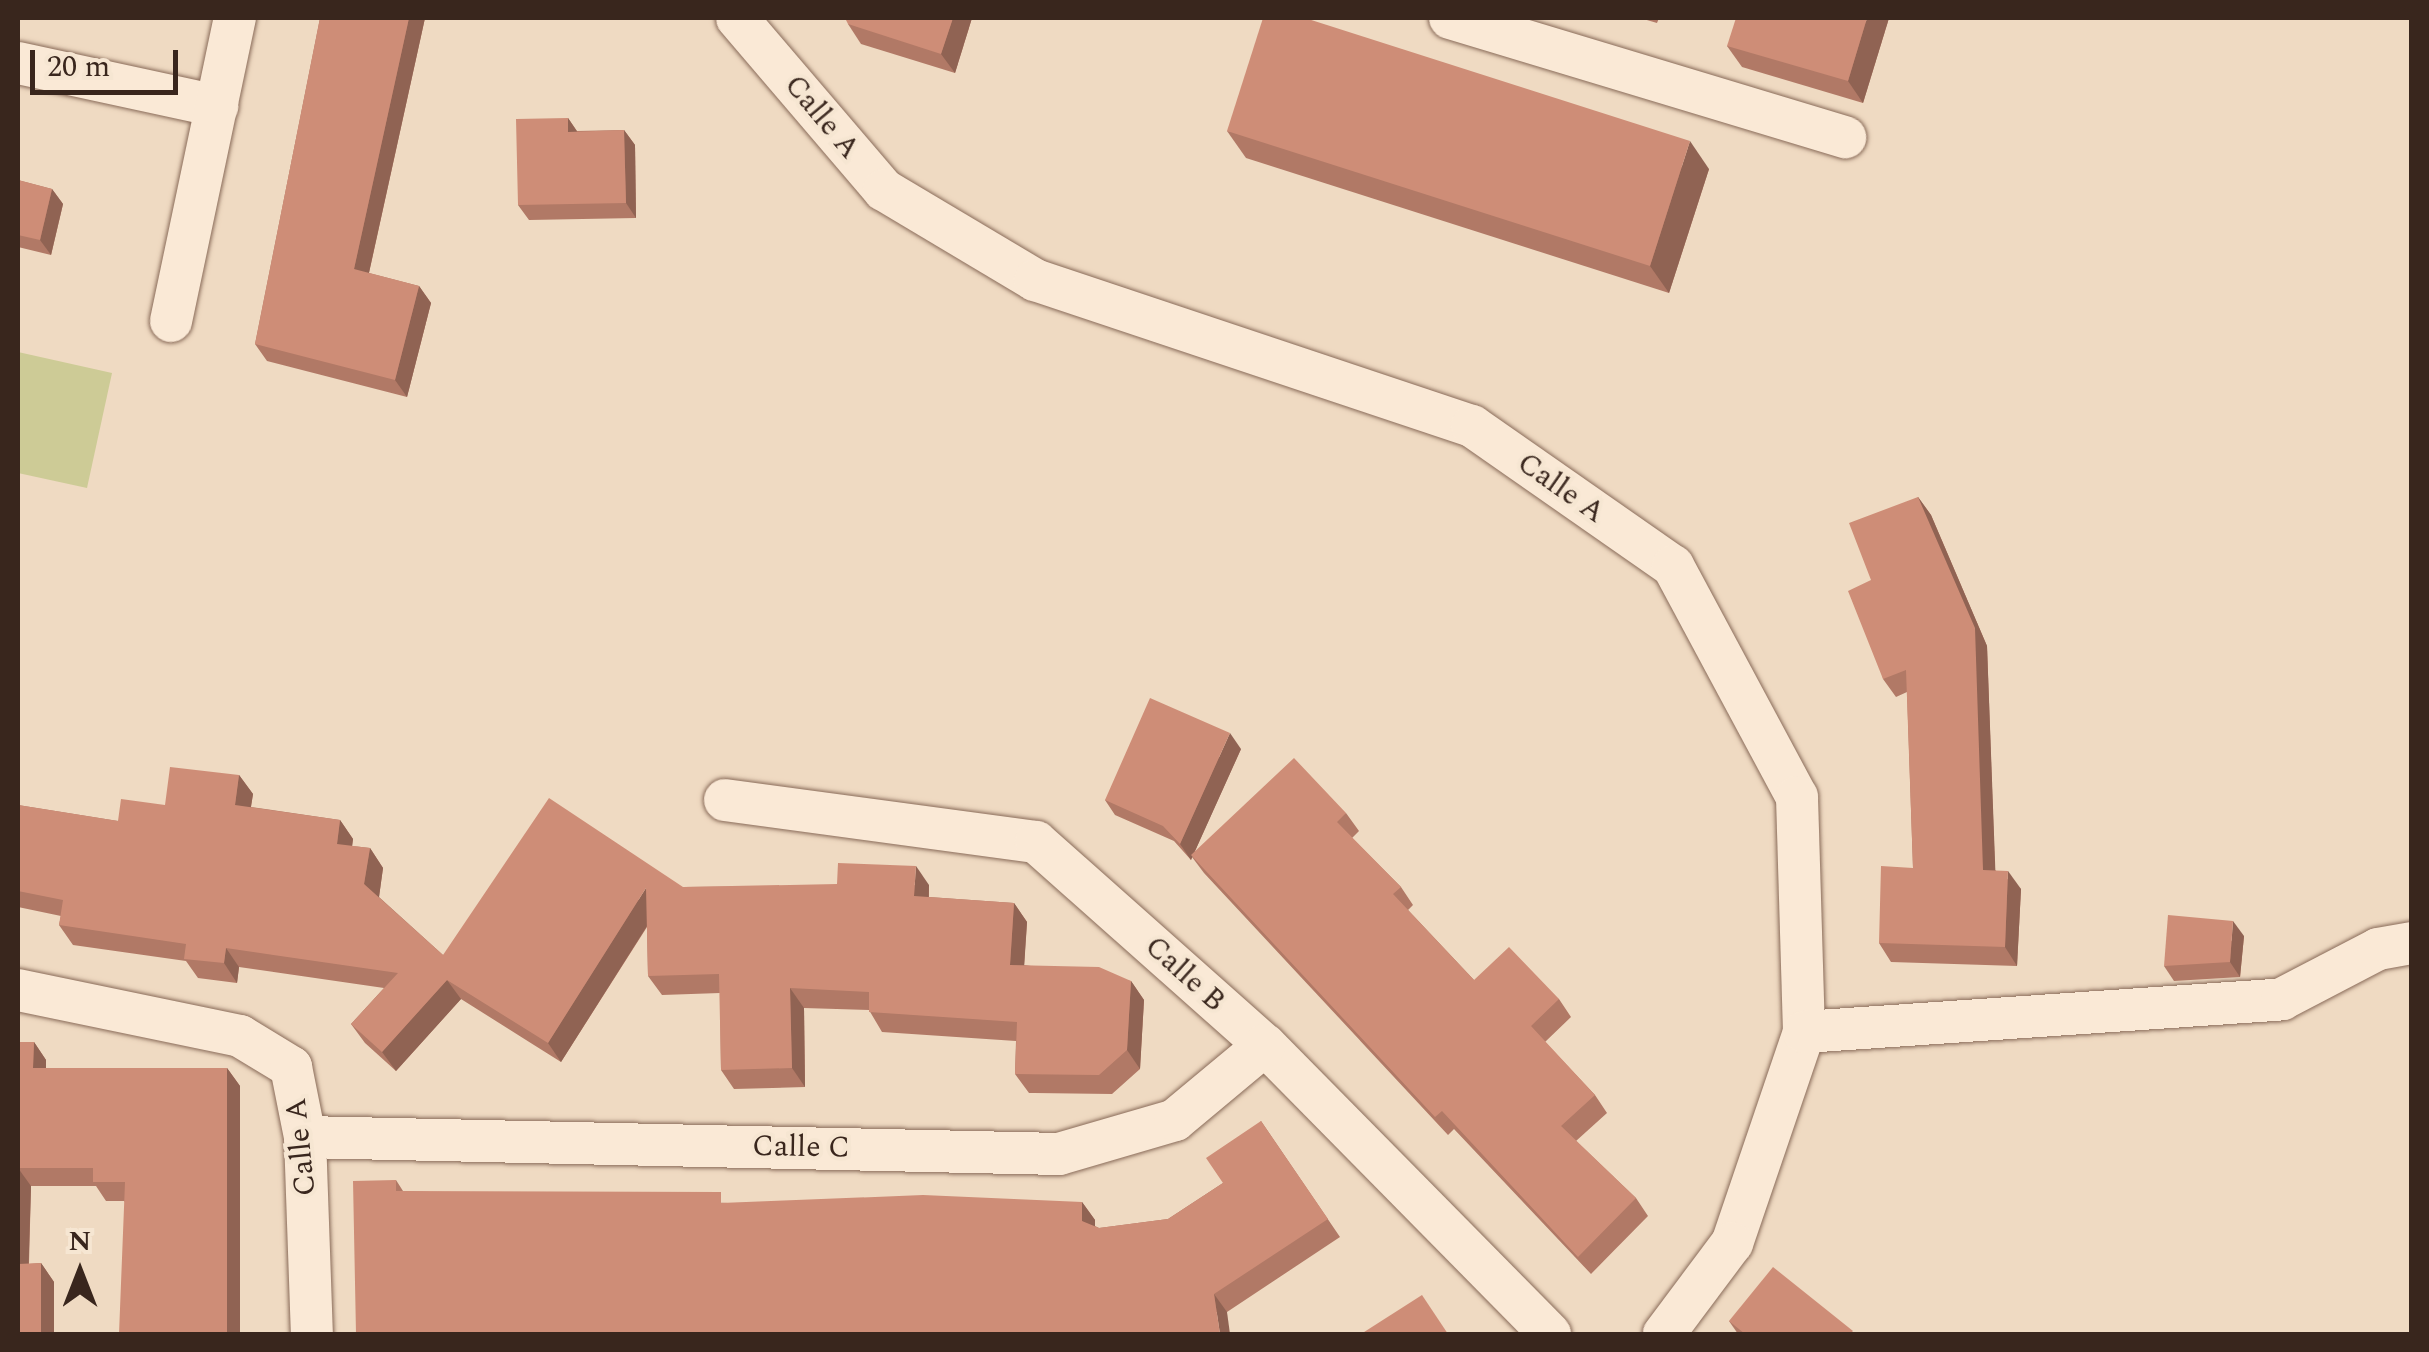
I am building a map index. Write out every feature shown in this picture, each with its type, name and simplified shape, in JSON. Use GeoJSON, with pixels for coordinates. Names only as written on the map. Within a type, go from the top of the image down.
{"type":"FeatureCollection","features":[{"type":"Feature","properties":{"kind":"street"},"geometry":{"type":"LineString","coordinates":[[171,321],[236,18]]}},
{"type":"Feature","properties":{"kind":"street","name":"Calle A"},"geometry":{"type":"LineString","coordinates":[[737,18],[884,190],[1035,280],[1472,426],[1674,566],[1797,797],[1804,1032],[1732,1244],[1664,1334]]}},
{"type":"Feature","properties":{"kind":"street"},"geometry":{"type":"LineString","coordinates":[[1450,18],[1845,137]]}},
{"type":"Feature","properties":{"kind":"street"},"geometry":{"type":"LineString","coordinates":[[18,63],[217,106]]}},
{"type":"Feature","properties":{"kind":"street","name":"Calle B"},"geometry":{"type":"LineString","coordinates":[[725,800],[1036,842],[1264,1045],[1550,1334]]}},
{"type":"Feature","properties":{"kind":"street"},"geometry":{"type":"LineString","coordinates":[[1804,1032],[2282,999],[2378,950],[2412,943]]}},
{"type":"Feature","properties":{"kind":"street","name":"Calle A"},"geometry":{"type":"LineString","coordinates":[[18,990],[240,1036],[292,1067],[305,1137],[312,1334]]}},
{"type":"Feature","properties":{"kind":"street","name":"Calle C"},"geometry":{"type":"LineString","coordinates":[[305,1137],[1059,1154],[1175,1120],[1264,1045]]}},
{"type":"Feature","properties":{"kind":"shaded area"},"geometry":{"type":"Polygon","coordinates":[[[18,352],[112,373],[87,488],[18,473],[18,352]]]}},
{"type":"Feature","properties":{"kind":"building"},"geometry":{"type":"Polygon","coordinates":[[[320,18],[409,18],[354,269],[419,286],[395,380],[255,344],[320,18]]]}},
{"type":"Feature","properties":{"kind":"building"},"geometry":{"type":"Polygon","coordinates":[[[845,18],[953,18],[941,54],[848,24],[845,18]]]}},
{"type":"Feature","properties":{"kind":"building"},"geometry":{"type":"Polygon","coordinates":[[[1263,18],[1305,18],[1690,141],[1650,266],[1227,131],[1263,18]]]}},
{"type":"Feature","properties":{"kind":"building"},"geometry":{"type":"Polygon","coordinates":[[[1736,18],[1867,18],[1848,81],[1727,46],[1736,18]]]}},
{"type":"Feature","properties":{"kind":"building"},"geometry":{"type":"Polygon","coordinates":[[[568,118],[568,132],[624,130],[626,203],[518,205],[516,119],[568,118]]]}},
{"type":"Feature","properties":{"kind":"building"},"geometry":{"type":"Polygon","coordinates":[[[18,180],[52,189],[40,240],[18,235],[18,180]]]}},
{"type":"Feature","properties":{"kind":"building"},"geometry":{"type":"Polygon","coordinates":[[[1918,497],[1975,628],[1983,870],[2008,871],[2005,947],[1879,943],[1881,866],[1913,868],[1906,670],[1883,679],[1848,591],[1871,580],[1849,523],[1918,497]]]}},
{"type":"Feature","properties":{"kind":"building"},"geometry":{"type":"Polygon","coordinates":[[[1150,698],[1230,733],[1180,844],[1163,826],[1105,800],[1150,698]]]}},
{"type":"Feature","properties":{"kind":"building"},"geometry":{"type":"Polygon","coordinates":[[[1294,758],[1346,813],[1337,822],[1401,887],[1393,894],[1474,980],[1509,947],[1559,999],[1531,1026],[1595,1095],[1561,1126],[1636,1198],[1578,1257],[1442,1111],[1435,1117],[1191,855],[1294,758]]]}},
{"type":"Feature","properties":{"kind":"building"},"geometry":{"type":"Polygon","coordinates":[[[170,767],[239,775],[235,805],[340,820],[337,844],[370,848],[364,884],[443,955],[549,798],[683,887],[837,884],[838,863],[916,866],[914,896],[1014,903],[1010,965],[1099,967],[1131,981],[1127,1050],[1099,1075],[1015,1074],[1017,1022],[869,1012],[869,992],[790,988],[792,1068],[721,1070],[719,974],[648,976],[646,888],[548,1043],[447,980],[382,1052],[351,1024],[398,973],[226,948],[224,963],[184,959],[186,944],[59,925],[63,900],[18,891],[18,805],[118,821],[121,799],[165,805],[170,767]]]}},
{"type":"Feature","properties":{"kind":"building"},"geometry":{"type":"Polygon","coordinates":[[[2168,915],[2233,921],[2230,962],[2164,966],[2168,915]]]}},
{"type":"Feature","properties":{"kind":"building"},"geometry":{"type":"Polygon","coordinates":[[[18,1042],[34,1042],[33,1068],[227,1068],[227,1334],[119,1334],[125,1182],[93,1182],[93,1168],[18,1168],[18,1042]]]}},
{"type":"Feature","properties":{"kind":"building"},"geometry":{"type":"Polygon","coordinates":[[[1261,1121],[1328,1219],[1214,1294],[1220,1334],[356,1334],[353,1181],[396,1180],[396,1191],[721,1192],[721,1203],[923,1195],[1082,1202],[1082,1221],[1099,1228],[1168,1219],[1223,1183],[1206,1158],[1261,1121]]]}},
{"type":"Feature","properties":{"kind":"building"},"geometry":{"type":"Polygon","coordinates":[[[41,1263],[41,1334],[18,1334],[18,1264],[41,1263]]]}},
{"type":"Feature","properties":{"kind":"building"},"geometry":{"type":"Polygon","coordinates":[[[1773,1267],[1853,1331],[1745,1334],[1729,1321],[1773,1267]]]}},
{"type":"Feature","properties":{"kind":"building"},"geometry":{"type":"Polygon","coordinates":[[[1422,1295],[1448,1334],[1361,1334],[1422,1295]]]}}]}
